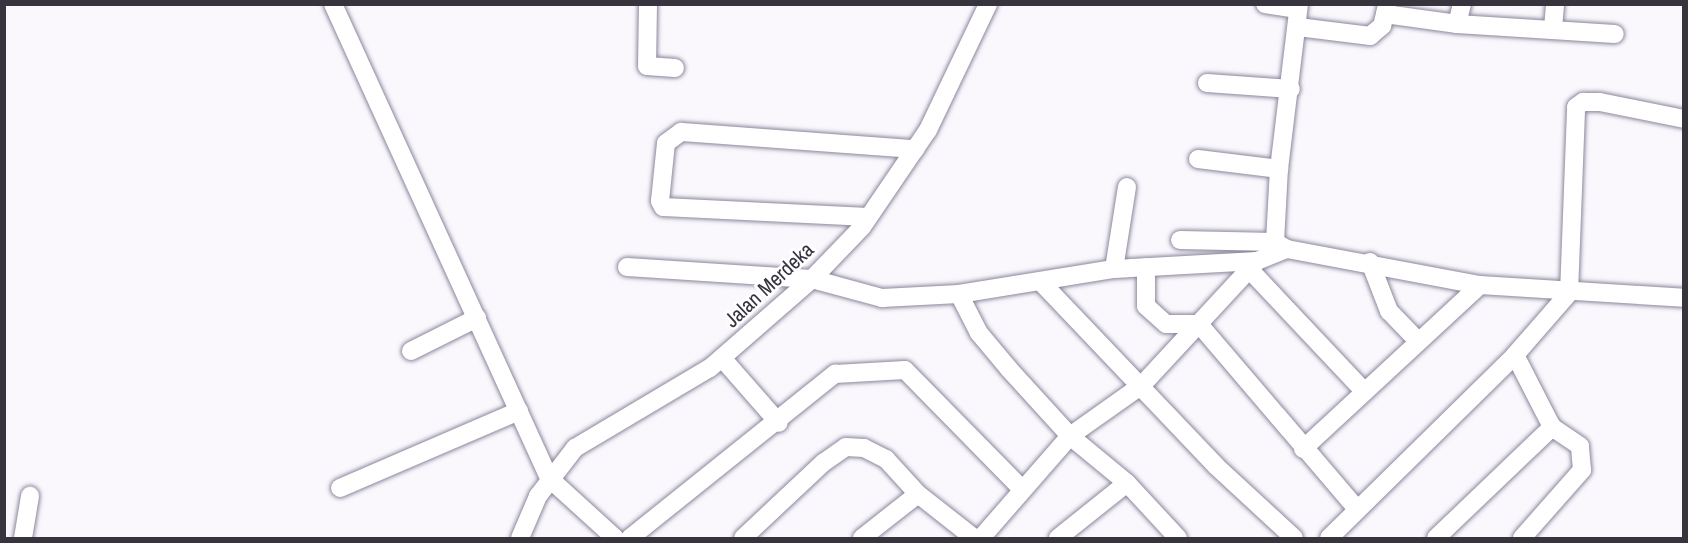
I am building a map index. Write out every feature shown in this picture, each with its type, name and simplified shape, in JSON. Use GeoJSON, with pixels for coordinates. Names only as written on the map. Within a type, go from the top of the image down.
{"type":"FeatureCollection","features":[{"type":"Feature","properties":{"kind":"street"},"geometry":{"type":"LineString","coordinates":[[333,4],[549,478],[615,538]]}},
{"type":"Feature","properties":{"kind":"street"},"geometry":{"type":"LineString","coordinates":[[648,4],[647,66],[675,68]]}},
{"type":"Feature","properties":{"kind":"street","name":"Jalan Merdeka"},"geometry":{"type":"LineString","coordinates":[[520,538],[549,478],[575,448],[722,358],[812,279],[868,217],[928,130],[988,4]]}},
{"type":"Feature","properties":{"kind":"street"},"geometry":{"type":"LineString","coordinates":[[1265,4],[1370,36],[1382,26],[1386,10],[1457,24],[1553,28],[1615,34]]}},
{"type":"Feature","properties":{"kind":"street"},"geometry":{"type":"LineString","coordinates":[[1457,24],[1462,4]]}},
{"type":"Feature","properties":{"kind":"street"},"geometry":{"type":"LineString","coordinates":[[1553,28],[1555,4]]}},
{"type":"Feature","properties":{"kind":"street"},"geometry":{"type":"LineString","coordinates":[[1281,245],[1280,169],[1298,13]]}},
{"type":"Feature","properties":{"kind":"street"},"geometry":{"type":"LineString","coordinates":[[1207,83],[1291,88]]}},
{"type":"Feature","properties":{"kind":"street"},"geometry":{"type":"LineString","coordinates":[[1329,538],[1515,355],[1569,293],[1576,107],[1583,102],[1600,102],[1683,119]]}},
{"type":"Feature","properties":{"kind":"street"},"geometry":{"type":"LineString","coordinates":[[868,217],[663,207],[666,143],[681,132],[915,149]]}},
{"type":"Feature","properties":{"kind":"street"},"geometry":{"type":"LineString","coordinates":[[1198,159],[1280,169]]}},
{"type":"Feature","properties":{"kind":"street"},"geometry":{"type":"LineString","coordinates":[[1114,269],[1127,187]]}},
{"type":"Feature","properties":{"kind":"street"},"geometry":{"type":"LineString","coordinates":[[1180,240],[1281,245],[1480,285],[1569,293],[1683,298]]}},
{"type":"Feature","properties":{"kind":"street"},"geometry":{"type":"LineString","coordinates":[[981,538],[1070,436],[1142,385],[1253,265],[1281,245]]}},
{"type":"Feature","properties":{"kind":"street"},"geometry":{"type":"LineString","coordinates":[[1370,262],[1389,311],[1418,341]]}},
{"type":"Feature","properties":{"kind":"street"},"geometry":{"type":"LineString","coordinates":[[627,267],[812,279],[882,298],[959,294],[1114,269],[1253,265],[1363,390]]}},
{"type":"Feature","properties":{"kind":"street"},"geometry":{"type":"LineString","coordinates":[[1146,267],[1144,298],[1157,317],[1180,327],[1199,324]]}},
{"type":"Feature","properties":{"kind":"street"},"geometry":{"type":"LineString","coordinates":[[1041,282],[1142,385],[1216,466],[1294,538]]}},
{"type":"Feature","properties":{"kind":"street"},"geometry":{"type":"LineString","coordinates":[[1303,449],[1363,390],[1480,285]]}},
{"type":"Feature","properties":{"kind":"street"},"geometry":{"type":"LineString","coordinates":[[959,294],[979,333],[1070,436],[1127,483],[1178,538]]}},
{"type":"Feature","properties":{"kind":"street"},"geometry":{"type":"LineString","coordinates":[[411,351],[477,318]]}},
{"type":"Feature","properties":{"kind":"street"},"geometry":{"type":"LineString","coordinates":[[1199,324],[1303,449],[1357,509]]}},
{"type":"Feature","properties":{"kind":"street"},"geometry":{"type":"LineString","coordinates":[[1515,355],[1552,427],[1580,446],[1582,470],[1522,538]]}},
{"type":"Feature","properties":{"kind":"street"},"geometry":{"type":"LineString","coordinates":[[722,358],[779,423]]}},
{"type":"Feature","properties":{"kind":"street"},"geometry":{"type":"LineString","coordinates":[[630,538],[779,423],[835,374],[905,370],[1023,490]]}},
{"type":"Feature","properties":{"kind":"street"},"geometry":{"type":"LineString","coordinates":[[340,488],[519,411]]}},
{"type":"Feature","properties":{"kind":"street"},"geometry":{"type":"LineString","coordinates":[[1436,538],[1552,427]]}},
{"type":"Feature","properties":{"kind":"street"},"geometry":{"type":"LineString","coordinates":[[743,538],[823,463],[846,447],[864,448],[886,459],[918,494],[974,538]]}},
{"type":"Feature","properties":{"kind":"street"},"geometry":{"type":"LineString","coordinates":[[1058,538],[1127,483]]}},
{"type":"Feature","properties":{"kind":"street"},"geometry":{"type":"LineString","coordinates":[[862,538],[918,494]]}},
{"type":"Feature","properties":{"kind":"street"},"geometry":{"type":"LineString","coordinates":[[23,538],[30,496]]}}]}
